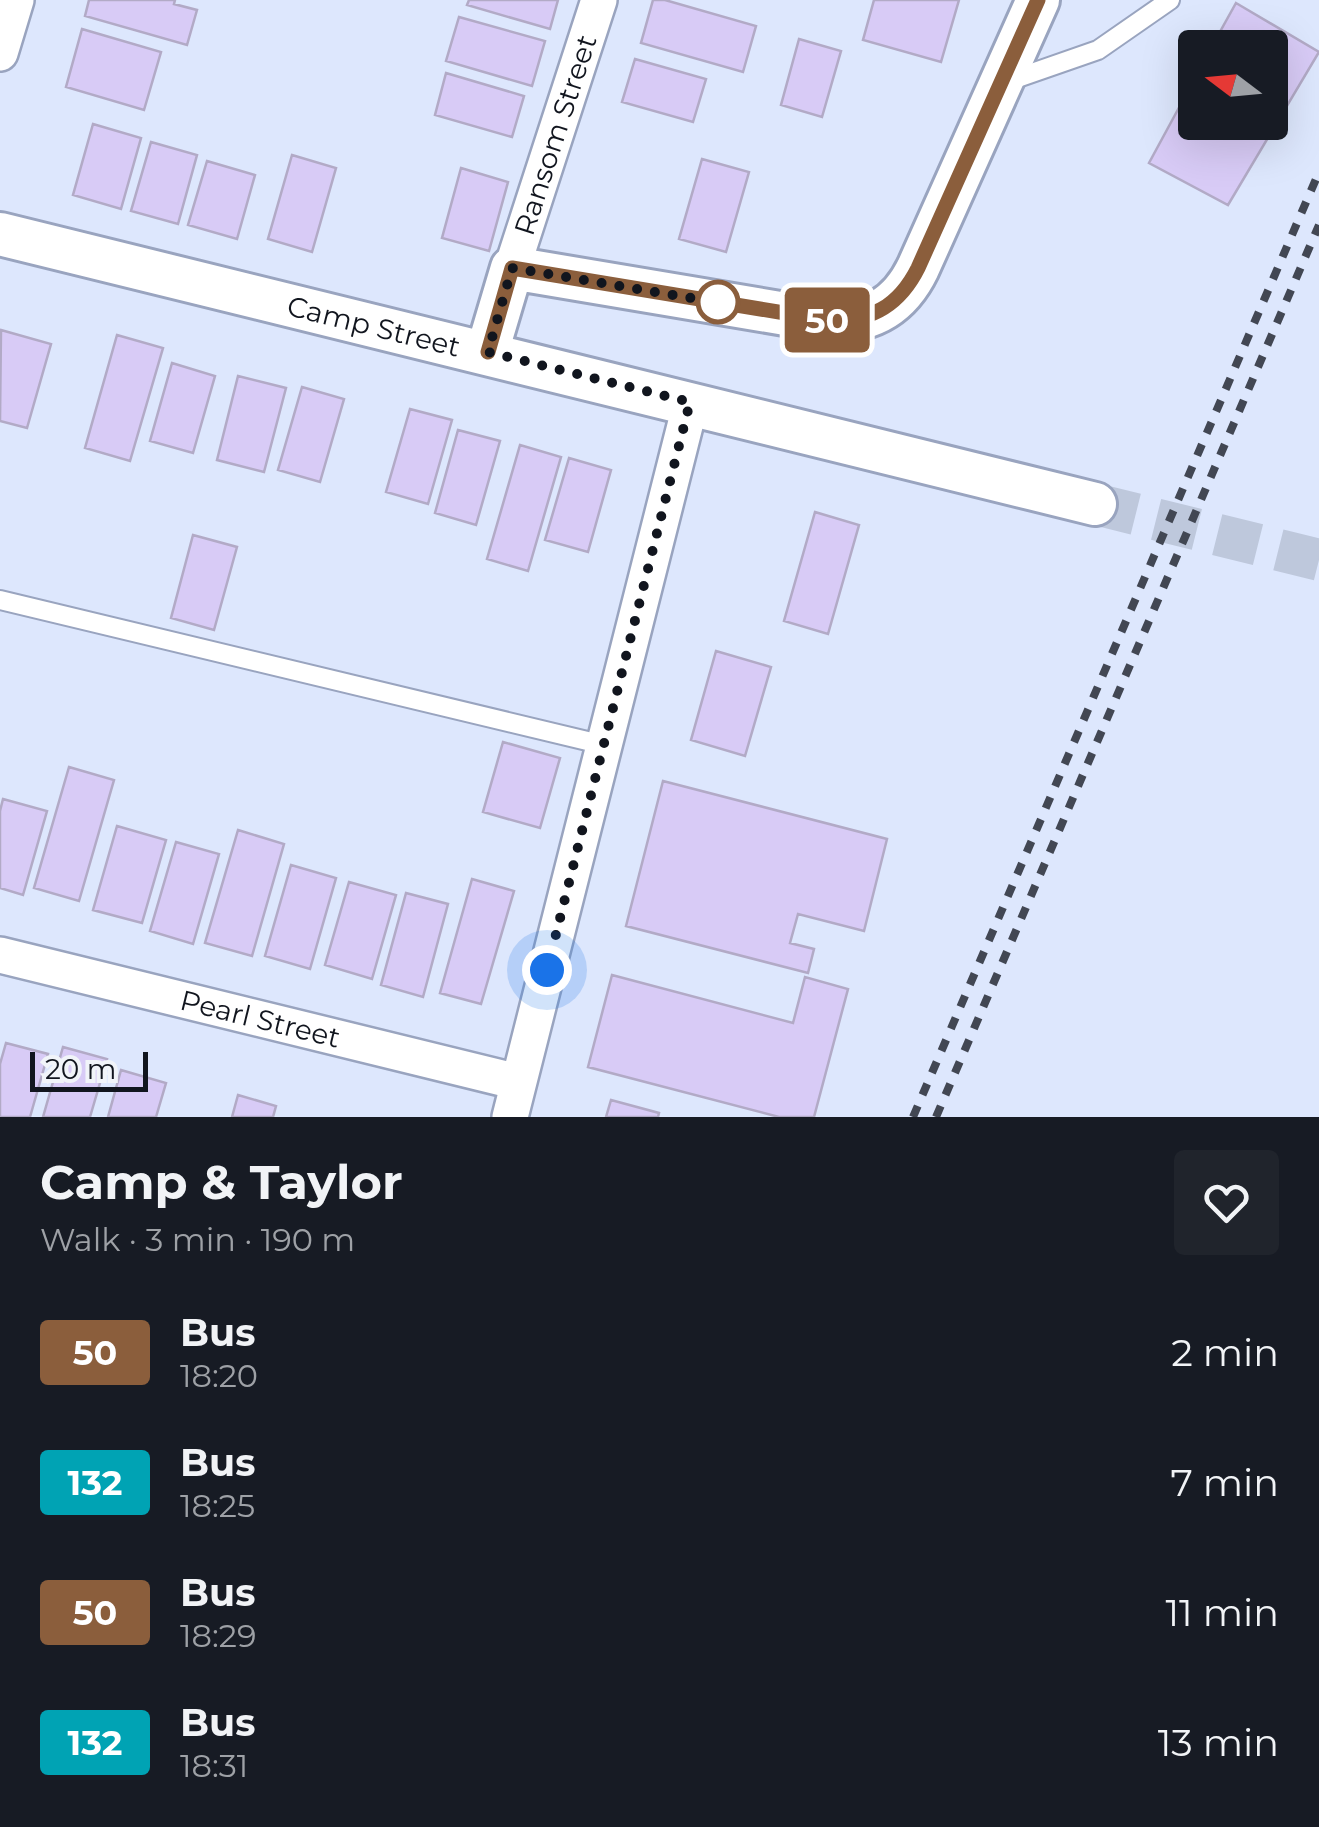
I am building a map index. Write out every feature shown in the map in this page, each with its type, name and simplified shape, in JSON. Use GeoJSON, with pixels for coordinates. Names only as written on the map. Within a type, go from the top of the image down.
{"type":"FeatureCollection","features":[{"type":"Feature","properties":{"kind":"street"},"geometry":{"type":"LineString","coordinates":[[0,54],[16,0]]}},
{"type":"Feature","properties":{"kind":"street","name":"Ransom Street"},"geometry":{"type":"LineString","coordinates":[[512,268],[599,0]]}},
{"type":"Feature","properties":{"kind":"street"},"geometry":{"type":"LineString","coordinates":[[488,352],[512,268],[840,321],[868,317],[892,304],[911,281],[1038,0]]}},
{"type":"Feature","properties":{"kind":"street","name":"Camp Street"},"geometry":{"type":"LineString","coordinates":[[0,234],[1095,504]]}},
{"type":"Feature","properties":{"kind":"street"},"geometry":{"type":"LineString","coordinates":[[510,1117],[690,402]]}},
{"type":"Feature","properties":{"kind":"street","name":"Pearl Street"},"geometry":{"type":"LineString","coordinates":[[0,956],[518,1082]]}},
{"type":"Feature","properties":{"kind":"lane"},"geometry":{"type":"LineString","coordinates":[[1001,84],[1098,50],[1170,0]]}},
{"type":"Feature","properties":{"kind":"lane"},"geometry":{"type":"LineString","coordinates":[[0,600],[604,745]]}},
{"type":"Feature","properties":{"kind":"building"},"geometry":{"type":"Polygon","coordinates":[[[89,0],[175,0],[174,4],[197,10],[187,45],[85,16],[89,0]]]}},
{"type":"Feature","properties":{"kind":"building"},"geometry":{"type":"Polygon","coordinates":[[[469,0],[558,0],[550,29],[467,5],[469,0]]]}},
{"type":"Feature","properties":{"kind":"building"},"geometry":{"type":"Polygon","coordinates":[[[653,0],[756,26],[743,72],[641,43],[653,0]]]}},
{"type":"Feature","properties":{"kind":"building"},"geometry":{"type":"Polygon","coordinates":[[[874,0],[959,0],[941,62],[863,40],[874,0]]]}},
{"type":"Feature","properties":{"kind":"building"},"geometry":{"type":"Polygon","coordinates":[[[1236,3],[1282,30],[1221,30],[1236,3]]]}},
{"type":"Feature","properties":{"kind":"building"},"geometry":{"type":"Polygon","coordinates":[[[459,17],[545,41],[532,86],[446,61],[459,17]]]}},
{"type":"Feature","properties":{"kind":"building"},"geometry":{"type":"Polygon","coordinates":[[[82,29],[161,52],[144,110],[66,87],[82,29]]]}},
{"type":"Feature","properties":{"kind":"building"},"geometry":{"type":"Polygon","coordinates":[[[1288,34],[1319,52],[1288,104],[1288,34]]]}},
{"type":"Feature","properties":{"kind":"building"},"geometry":{"type":"Polygon","coordinates":[[[799,39],[841,51],[822,117],[781,105],[799,39]]]}},
{"type":"Feature","properties":{"kind":"building"},"geometry":{"type":"Polygon","coordinates":[[[635,59],[706,79],[693,122],[622,102],[635,59]]]}},
{"type":"Feature","properties":{"kind":"building"},"geometry":{"type":"Polygon","coordinates":[[[446,73],[524,96],[512,137],[435,115],[446,73]]]}},
{"type":"Feature","properties":{"kind":"building"},"geometry":{"type":"Polygon","coordinates":[[[1178,109],[1178,140],[1267,140],[1228,205],[1149,163],[1178,109]]]}},
{"type":"Feature","properties":{"kind":"building"},"geometry":{"type":"Polygon","coordinates":[[[93,124],[141,138],[121,209],[73,195],[93,124]]]}},
{"type":"Feature","properties":{"kind":"building"},"geometry":{"type":"Polygon","coordinates":[[[151,142],[197,155],[178,224],[131,211],[151,142]]]}},
{"type":"Feature","properties":{"kind":"building"},"geometry":{"type":"Polygon","coordinates":[[[292,155],[336,168],[312,252],[268,239],[292,155]]]}},
{"type":"Feature","properties":{"kind":"building"},"geometry":{"type":"Polygon","coordinates":[[[702,159],[749,172],[726,252],[679,239],[702,159]]]}},
{"type":"Feature","properties":{"kind":"building"},"geometry":{"type":"Polygon","coordinates":[[[207,161],[255,175],[237,239],[188,225],[207,161]]]}},
{"type":"Feature","properties":{"kind":"building"},"geometry":{"type":"Polygon","coordinates":[[[461,168],[508,182],[489,251],[442,238],[461,168]]]}},
{"type":"Feature","properties":{"kind":"building"},"geometry":{"type":"Polygon","coordinates":[[[1,330],[51,344],[27,428],[0,421],[1,330]]]}},
{"type":"Feature","properties":{"kind":"building"},"geometry":{"type":"Polygon","coordinates":[[[117,335],[163,348],[130,461],[85,448],[117,335]]]}},
{"type":"Feature","properties":{"kind":"building"},"geometry":{"type":"Polygon","coordinates":[[[172,363],[215,376],[193,453],[150,441],[172,363]]]}},
{"type":"Feature","properties":{"kind":"building"},"geometry":{"type":"Polygon","coordinates":[[[238,376],[286,388],[264,472],[217,460],[238,376]]]}},
{"type":"Feature","properties":{"kind":"building"},"geometry":{"type":"Polygon","coordinates":[[[302,387],[344,399],[320,482],[278,470],[302,387]]]}},
{"type":"Feature","properties":{"kind":"building"},"geometry":{"type":"Polygon","coordinates":[[[410,409],[452,420],[428,504],[386,492],[410,409]]]}},
{"type":"Feature","properties":{"kind":"building"},"geometry":{"type":"Polygon","coordinates":[[[458,430],[500,441],[476,525],[435,513],[458,430]]]}},
{"type":"Feature","properties":{"kind":"building"},"geometry":{"type":"Polygon","coordinates":[[[520,445],[561,457],[528,571],[487,559],[520,445]]]}},
{"type":"Feature","properties":{"kind":"building"},"geometry":{"type":"Polygon","coordinates":[[[569,458],[611,470],[588,552],[545,540],[569,458]]]}},
{"type":"Feature","properties":{"kind":"building"},"geometry":{"type":"Polygon","coordinates":[[[815,512],[859,525],[828,634],[784,621],[815,512]]]}},
{"type":"Feature","properties":{"kind":"building"},"geometry":{"type":"Polygon","coordinates":[[[193,535],[237,547],[214,630],[171,618],[193,535]]]}},
{"type":"Feature","properties":{"kind":"building"},"geometry":{"type":"Polygon","coordinates":[[[716,651],[771,667],[745,756],[691,740],[716,651]]]}},
{"type":"Feature","properties":{"kind":"building"},"geometry":{"type":"Polygon","coordinates":[[[503,742],[560,758],[540,828],[483,812],[503,742]]]}},
{"type":"Feature","properties":{"kind":"building"},"geometry":{"type":"Polygon","coordinates":[[[69,767],[114,780],[79,901],[34,888],[69,767]]]}},
{"type":"Feature","properties":{"kind":"building"},"geometry":{"type":"Polygon","coordinates":[[[663,781],[887,839],[864,931],[798,914],[790,943],[814,949],[808,973],[626,926],[663,781]]]}},
{"type":"Feature","properties":{"kind":"building"},"geometry":{"type":"Polygon","coordinates":[[[3,799],[47,811],[23,895],[0,888],[3,799]]]}},
{"type":"Feature","properties":{"kind":"building"},"geometry":{"type":"Polygon","coordinates":[[[117,826],[166,840],[142,923],[93,910],[117,826]]]}},
{"type":"Feature","properties":{"kind":"building"},"geometry":{"type":"Polygon","coordinates":[[[238,830],[284,844],[252,956],[205,943],[238,830]]]}},
{"type":"Feature","properties":{"kind":"building"},"geometry":{"type":"Polygon","coordinates":[[[176,842],[219,854],[193,944],[150,931],[176,842]]]}},
{"type":"Feature","properties":{"kind":"building"},"geometry":{"type":"Polygon","coordinates":[[[291,865],[336,878],[310,969],[265,956],[291,865]]]}},
{"type":"Feature","properties":{"kind":"building"},"geometry":{"type":"Polygon","coordinates":[[[472,879],[514,891],[481,1004],[440,993],[472,879]]]}},
{"type":"Feature","properties":{"kind":"building"},"geometry":{"type":"Polygon","coordinates":[[[349,882],[396,895],[372,979],[325,965],[349,882]]]}},
{"type":"Feature","properties":{"kind":"building"},"geometry":{"type":"Polygon","coordinates":[[[406,893],[448,904],[423,997],[381,985],[406,893]]]}},
{"type":"Feature","properties":{"kind":"building"},"geometry":{"type":"Polygon","coordinates":[[[612,975],[793,1023],[805,977],[848,989],[814,1117],[779,1117],[588,1067],[612,975]]]}},
{"type":"Feature","properties":{"kind":"building"},"geometry":{"type":"Polygon","coordinates":[[[6,1043],[48,1054],[30,1117],[0,1117],[0,1064],[6,1043]]]}},
{"type":"Feature","properties":{"kind":"building"},"geometry":{"type":"Polygon","coordinates":[[[63,1047],[107,1059],[90,1117],[43,1117],[63,1047]]]}},
{"type":"Feature","properties":{"kind":"building"},"geometry":{"type":"Polygon","coordinates":[[[121,1070],[166,1083],[156,1117],[108,1117],[121,1070]]]}},
{"type":"Feature","properties":{"kind":"building"},"geometry":{"type":"Polygon","coordinates":[[[238,1095],[276,1106],[273,1117],[232,1117],[238,1095]]]}},
{"type":"Feature","properties":{"kind":"building"},"geometry":{"type":"Polygon","coordinates":[[[611,1100],[659,1113],[658,1117],[606,1117],[611,1100]]]}},
{"type":"Feature","properties":{"kind":"tunnel"},"geometry":{"type":"LineString","coordinates":[[1095,504],[1319,560]]}},
{"type":"Feature","properties":{"kind":"railway"},"geometry":{"type":"LineString","coordinates":[[913,1117],[1319,172]]}},
{"type":"Feature","properties":{"kind":"railway"},"geometry":{"type":"LineString","coordinates":[[936,1117],[1319,225]]}},
{"type":"Feature","properties":{"kind":"bus line","name":"50"},"geometry":{"type":"LineString","coordinates":[[488,352],[512,268],[799,317],[840,321],[880,312],[903,294],[918,268],[1038,0]]}},
{"type":"Feature","properties":{"kind":"route"},"geometry":{"type":"LineString","coordinates":[[547,970],[690,402],[488,352],[512,268],[727,304],[718,302]]}}]}
